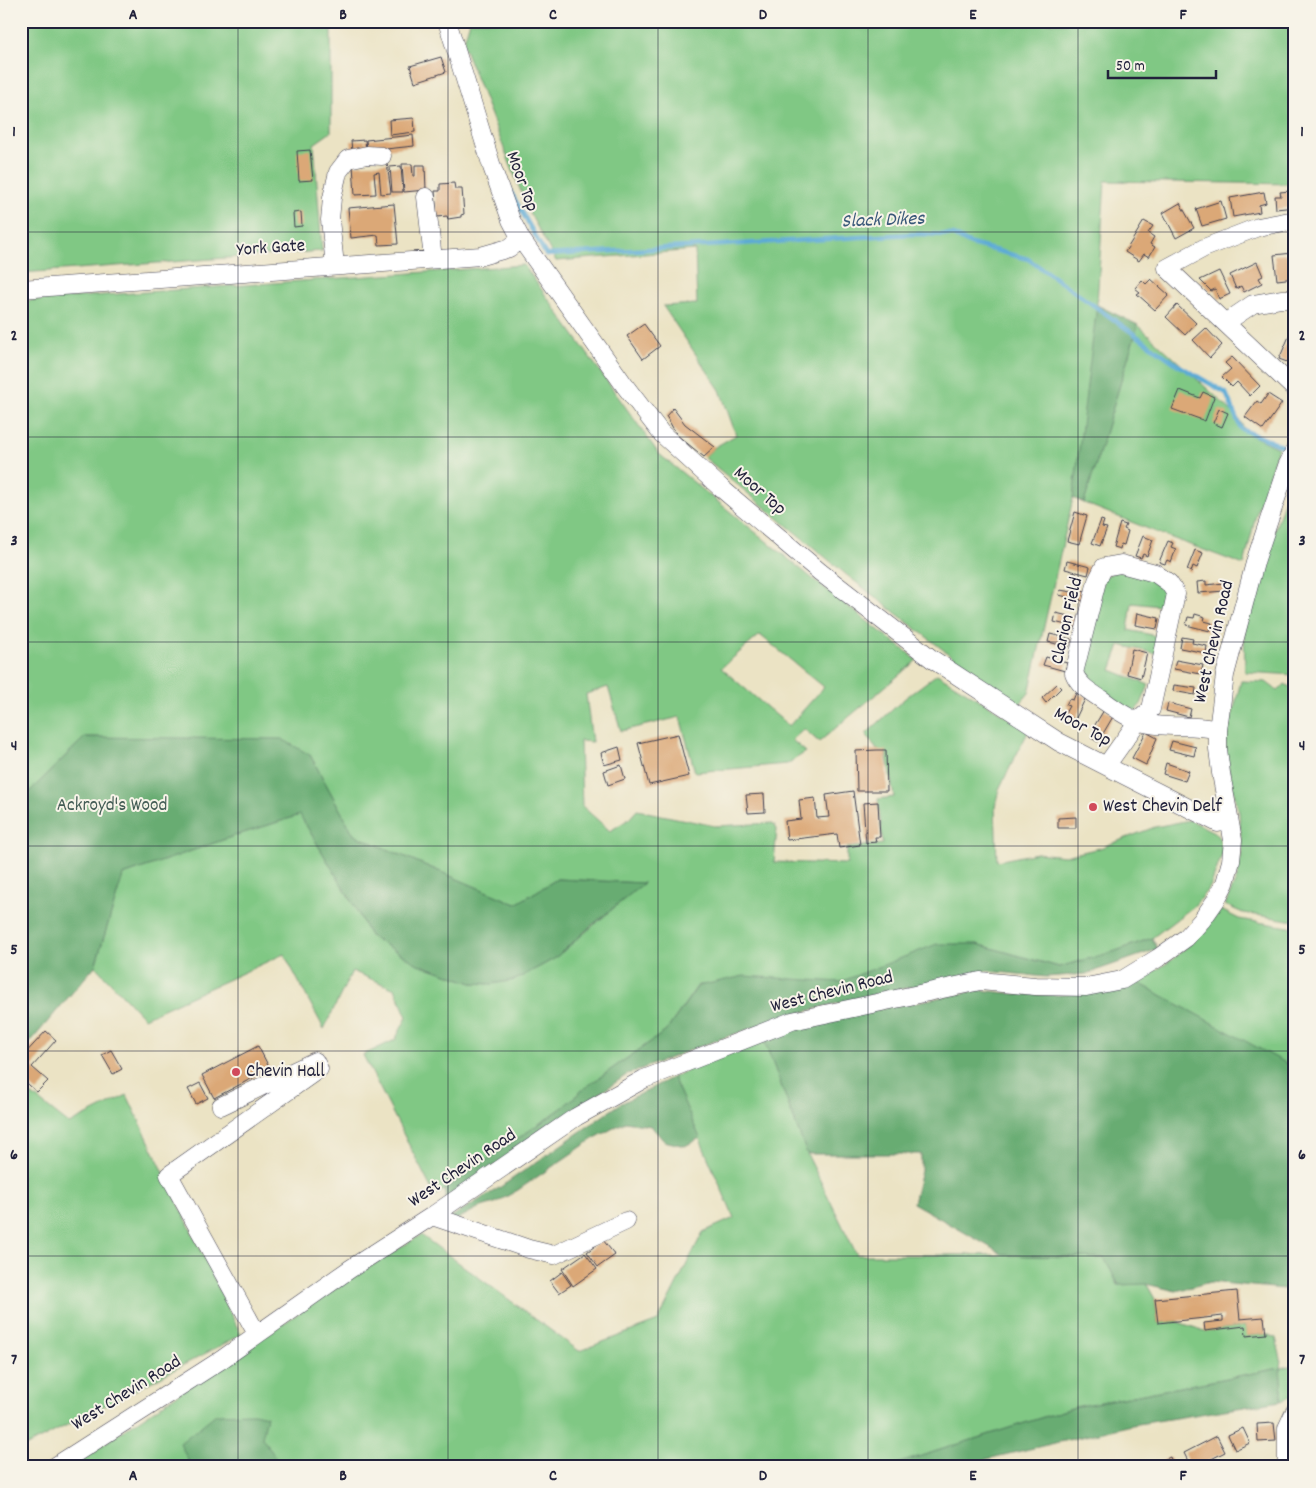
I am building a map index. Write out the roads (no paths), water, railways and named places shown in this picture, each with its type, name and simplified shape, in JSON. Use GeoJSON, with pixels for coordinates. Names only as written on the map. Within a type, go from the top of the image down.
{"type":"FeatureCollection","features":[{"type":"Feature","properties":{"kind":"street","name":"Moor Top"},"geometry":{"type":"LineString","coordinates":[[446,21],[492,167],[511,220],[521,239],[625,386],[661,432],[721,488],[820,572],[932,659],[1058,742],[1218,823],[1229,821]]}},
{"type":"Feature","properties":{"kind":"street"},"geometry":{"type":"LineString","coordinates":[[335,266],[330,220],[332,198],[338,172],[348,159],[368,155],[382,156]]}},
{"type":"Feature","properties":{"kind":"street"},"geometry":{"type":"LineString","coordinates":[[426,198],[433,259]]}},
{"type":"Feature","properties":{"kind":"street"},"geometry":{"type":"LineString","coordinates":[[1295,220],[1258,227],[1204,248],[1168,268],[1295,390]]}},
{"type":"Feature","properties":{"kind":"street","name":"York Gate"},"geometry":{"type":"LineString","coordinates":[[21,288],[481,256],[509,248],[521,239]]}},
{"type":"Feature","properties":{"kind":"street"},"geometry":{"type":"LineString","coordinates":[[1225,323],[1253,304],[1281,299],[1295,299]]}},
{"type":"Feature","properties":{"kind":"street","name":"West Chevin Road"},"geometry":{"type":"LineString","coordinates":[[54,1467],[221,1360],[350,1269],[432,1216],[576,1117],[644,1079],[792,1021],[980,981],[1035,986],[1086,987],[1122,980],[1186,938],[1207,914],[1225,883],[1231,861],[1233,840],[1218,749],[1218,730],[1225,675],[1256,559],[1287,466],[1295,450]]}},
{"type":"Feature","properties":{"kind":"street","name":"Clarion Field"},"geometry":{"type":"LineString","coordinates":[[1138,721],[1151,709],[1176,594],[1169,583],[1155,573],[1121,564],[1104,567],[1097,581],[1074,673],[1077,679],[1087,690],[1120,712],[1138,721],[1166,726],[1188,725],[1218,730]]}},
{"type":"Feature","properties":{"kind":"street"},"geometry":{"type":"LineString","coordinates":[[1106,766],[1138,721]]}},
{"type":"Feature","properties":{"kind":"street"},"geometry":{"type":"LineString","coordinates":[[221,1106],[315,1061],[320,1069],[169,1175],[257,1334]]}},
{"type":"Feature","properties":{"kind":"street"},"geometry":{"type":"LineString","coordinates":[[432,1216],[530,1250],[554,1255],[626,1221]]}},
{"type":"Feature","properties":{"kind":"street"},"geometry":{"type":"LineString","coordinates":[[1289,1463],[1287,1428],[1295,1411]]}},
{"type":"Feature","properties":{"kind":"waterway","name":"Slack Dikes"},"geometry":{"type":"LineString","coordinates":[[509,189],[546,255],[913,234],[953,235],[971,244],[1028,259],[1178,365],[1226,393],[1241,429],[1282,446]]}},
{"type":"Feature","properties":{"kind":"place","name":"West Chevin Delf"},"geometry":{"type":"Point","coordinates":[1093,807]}},
{"type":"Feature","properties":{"kind":"place","name":"Chevin Hall"},"geometry":{"type":"Point","coordinates":[236,1072]}},
{"type":"Feature","properties":{"kind":"park label","name":"Ackroyd's Wood"},"geometry":{"type":"Point","coordinates":[112,806]}}]}
